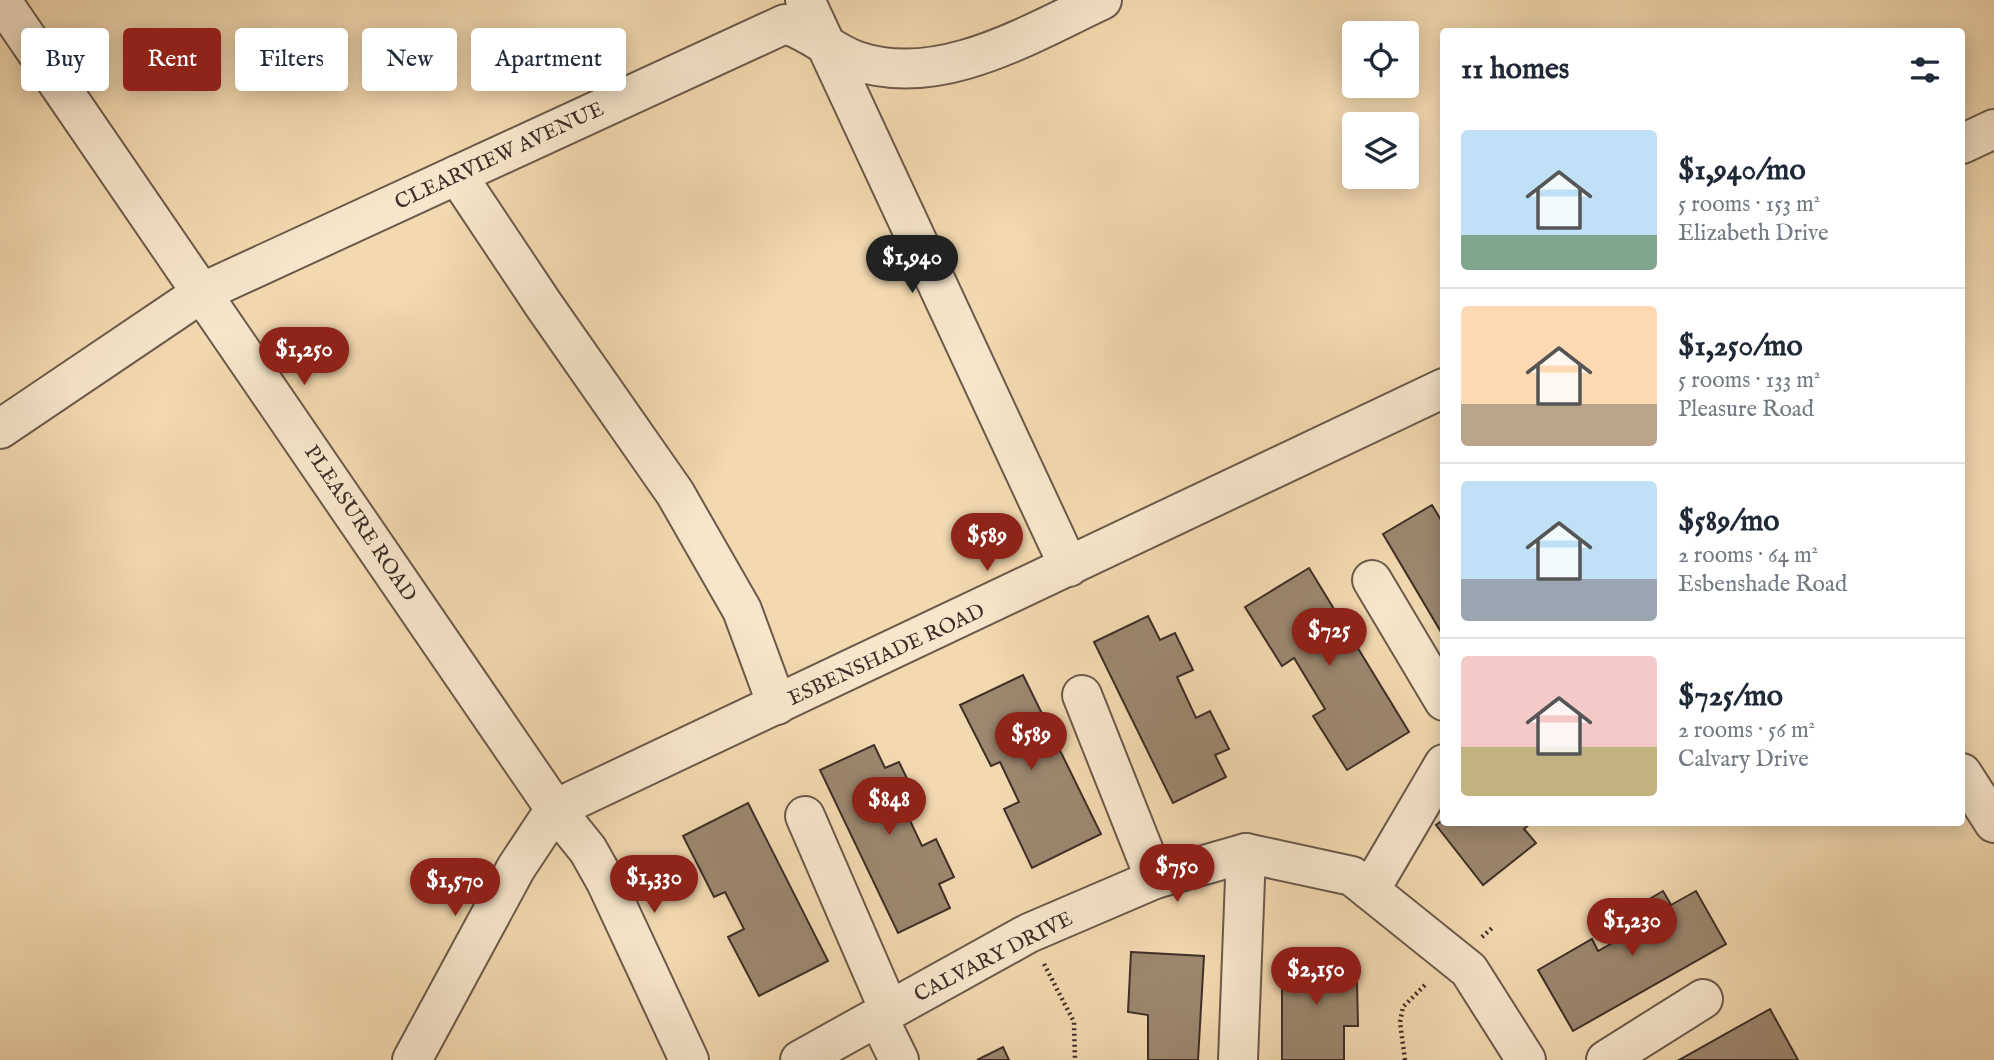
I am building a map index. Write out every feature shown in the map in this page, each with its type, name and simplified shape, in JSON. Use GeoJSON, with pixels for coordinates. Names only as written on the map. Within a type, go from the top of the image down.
{"type":"FeatureCollection","features":[{"type":"Feature","properties":{"kind":"street","name":"PLEASURE ROAD"},"geometry":{"type":"LineString","coordinates":[[1,0],[555,809],[588,850],[606,882],[689,1060]]}},
{"type":"Feature","properties":{"kind":"street"},"geometry":{"type":"LineString","coordinates":[[805,0],[1069,567]]}},
{"type":"Feature","properties":{"kind":"street","name":"CLEARVIEW AVENUE"},"geometry":{"type":"LineString","coordinates":[[0,429],[202,292],[785,23],[807,30],[855,61],[889,68],[916,68],[995,49],[1102,0]]}},
{"type":"Feature","properties":{"kind":"street"},"geometry":{"type":"LineString","coordinates":[[1965,143],[1994,129]]}},
{"type":"Feature","properties":{"kind":"street"},"geometry":{"type":"LineString","coordinates":[[457,175],[675,493],[742,610],[777,705]]}},
{"type":"Feature","properties":{"kind":"street","name":"ESBENSHADE ROAD"},"geometry":{"type":"LineString","coordinates":[[555,809],[1440,390]]}},
{"type":"Feature","properties":{"kind":"street"},"geometry":{"type":"LineString","coordinates":[[1372,580],[1440,694]]}},
{"type":"Feature","properties":{"kind":"street"},"geometry":{"type":"LineString","coordinates":[[1082,695],[1155,879]]}},
{"type":"Feature","properties":{"kind":"street"},"geometry":{"type":"LineString","coordinates":[[1370,890],[1440,771]]}},
{"type":"Feature","properties":{"kind":"street"},"geometry":{"type":"LineString","coordinates":[[1965,778],[1994,823]]}},
{"type":"Feature","properties":{"kind":"street"},"geometry":{"type":"LineString","coordinates":[[412,1060],[516,867],[555,809]]}},
{"type":"Feature","properties":{"kind":"street"},"geometry":{"type":"LineString","coordinates":[[805,816],[899,1060]]}},
{"type":"Feature","properties":{"kind":"street"},"geometry":{"type":"LineString","coordinates":[[1238,1060],[1246,853]]}},
{"type":"Feature","properties":{"kind":"street","name":"CALVARY DRIVE"},"geometry":{"type":"LineString","coordinates":[[800,1060],[1028,933],[1155,879],[1246,853],[1352,876],[1469,970],[1527,1060]]}},
{"type":"Feature","properties":{"kind":"street"},"geometry":{"type":"LineString","coordinates":[[1606,1060],[1703,999]]}},
{"type":"Feature","properties":{"kind":"path"},"geometry":{"type":"LineString","coordinates":[[1028,933],[1074,1022],[1075,1060]]}},
{"type":"Feature","properties":{"kind":"building"},"geometry":{"type":"Polygon","coordinates":[[[1432,505],[1440,518],[1440,630],[1383,534],[1432,505]]]}},
{"type":"Feature","properties":{"kind":"building"},"geometry":{"type":"Polygon","coordinates":[[[1309,568],[1409,732],[1347,770],[1313,716],[1325,709],[1294,658],[1282,666],[1245,607],[1309,568]]]}},
{"type":"Feature","properties":{"kind":"building"},"geometry":{"type":"Polygon","coordinates":[[[1148,616],[1160,640],[1175,633],[1193,670],[1177,677],[1196,718],[1210,711],[1229,749],[1215,755],[1226,777],[1173,803],[1094,642],[1148,616]]]}},
{"type":"Feature","properties":{"kind":"building"},"geometry":{"type":"Polygon","coordinates":[[[1023,675],[1101,834],[1032,868],[1004,809],[1019,802],[1000,762],[991,766],[960,705],[1023,675]]]}},
{"type":"Feature","properties":{"kind":"building"},"geometry":{"type":"Polygon","coordinates":[[[874,745],[885,768],[899,762],[917,799],[903,806],[922,846],[936,839],[954,877],[939,884],[950,908],[898,933],[820,770],[874,745]]]}},
{"type":"Feature","properties":{"kind":"building"},"geometry":{"type":"Polygon","coordinates":[[[748,803],[828,961],[759,996],[728,937],[744,929],[725,892],[714,897],[683,836],[748,803]]]}},
{"type":"Feature","properties":{"kind":"building"},"geometry":{"type":"Polygon","coordinates":[[[1440,822],[1440,826],[1527,826],[1524,829],[1536,843],[1483,885],[1436,825],[1440,822]]]}},
{"type":"Feature","properties":{"kind":"building"},"geometry":{"type":"Polygon","coordinates":[[[1663,891],[1671,905],[1696,891],[1726,944],[1573,1031],[1538,970],[1592,939],[1598,951],[1637,929],[1627,912],[1663,891]]]}},
{"type":"Feature","properties":{"kind":"building"},"geometry":{"type":"Polygon","coordinates":[[[1131,952],[1204,956],[1198,1060],[1148,1060],[1148,1015],[1128,1012],[1131,952]]]}},
{"type":"Feature","properties":{"kind":"building"},"geometry":{"type":"Polygon","coordinates":[[[1282,954],[1345,954],[1345,983],[1357,983],[1358,1026],[1344,1026],[1344,1060],[1282,1060],[1282,954]]]}},
{"type":"Feature","properties":{"kind":"building"},"geometry":{"type":"Polygon","coordinates":[[[1770,1009],[1798,1060],[1679,1060],[1770,1009]]]}},
{"type":"Feature","properties":{"kind":"building"},"geometry":{"type":"Polygon","coordinates":[[[1003,1047],[1009,1060],[977,1060],[1003,1047]]]}}]}
